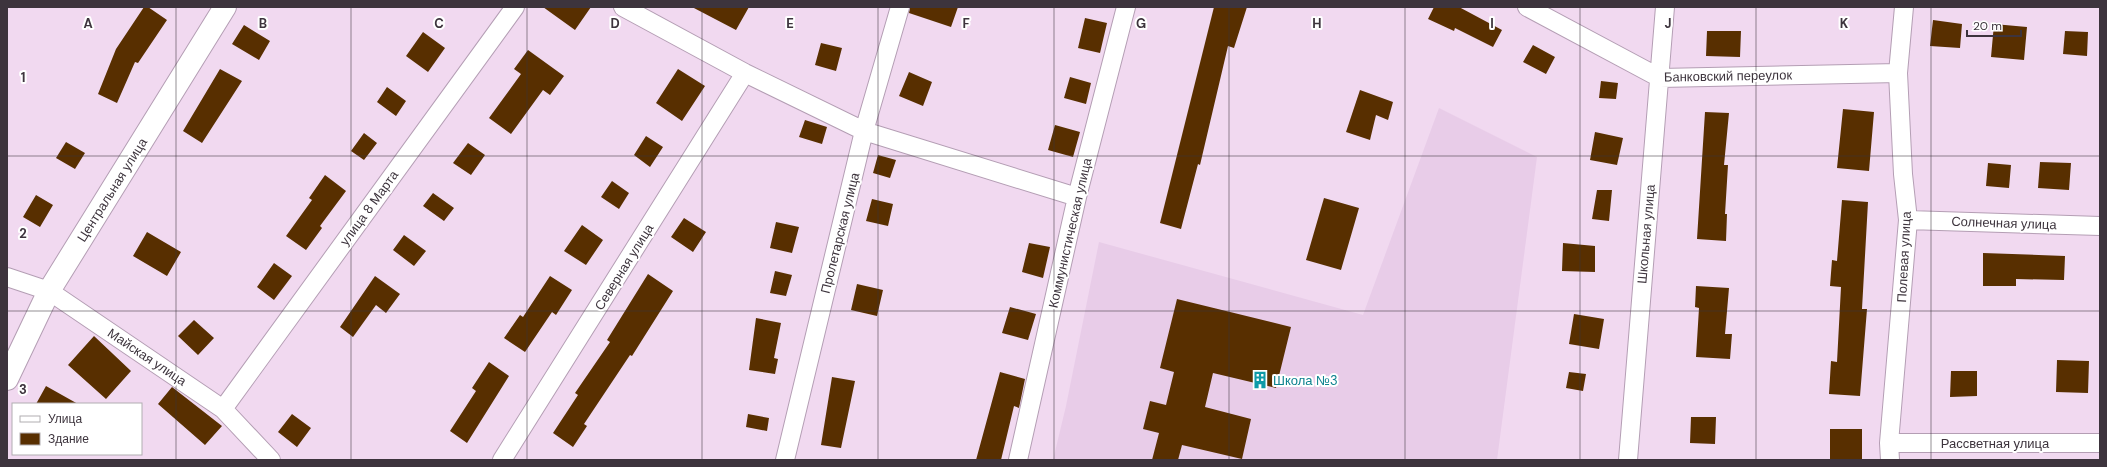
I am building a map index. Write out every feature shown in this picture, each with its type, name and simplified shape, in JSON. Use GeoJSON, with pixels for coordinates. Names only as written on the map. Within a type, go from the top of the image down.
{"type":"FeatureCollection","features":[{"type":"Feature","properties":{"kind":"main road","name":"Центральная улица"},"geometry":{"type":"LineString","coordinates":[[7,379],[49,291],[225,7]]}},
{"type":"Feature","properties":{"kind":"street","name":"улица 8 Марта"},"geometry":{"type":"LineString","coordinates":[[223,409],[515,7]]}},
{"type":"Feature","properties":{"kind":"street"},"geometry":{"type":"LineString","coordinates":[[623,7],[745,73],[864,131],[1077,197]]}},
{"type":"Feature","properties":{"kind":"street","name":"Пролетарская улица"},"geometry":{"type":"LineString","coordinates":[[785,460],[864,131],[900,7]]}},
{"type":"Feature","properties":{"kind":"street","name":"Коммунистическая улица"},"geometry":{"type":"LineString","coordinates":[[1018,460],[1077,197],[1126,7]]}},
{"type":"Feature","properties":{"kind":"street","name":"Банковский переулок"},"geometry":{"type":"LineString","coordinates":[[1527,7],[1660,78],[1898,73]]}},
{"type":"Feature","properties":{"kind":"street","name":"Школьная улица"},"geometry":{"type":"LineString","coordinates":[[1628,460],[1665,7]]}},
{"type":"Feature","properties":{"kind":"street","name":"Полевая улица"},"geometry":{"type":"LineString","coordinates":[[1889,452],[1908,220],[1903,174],[1898,73],[1904,7]]}},
{"type":"Feature","properties":{"kind":"street","name":"Северная улица"},"geometry":{"type":"LineString","coordinates":[[502,460],[522,432],[745,73]]}},
{"type":"Feature","properties":{"kind":"street","name":"Солнечная улица"},"geometry":{"type":"LineString","coordinates":[[1908,220],[2100,226]]}},
{"type":"Feature","properties":{"kind":"street","name":"Майская улица"},"geometry":{"type":"LineString","coordinates":[[7,277],[49,291],[223,409],[271,460]]}},
{"type":"Feature","properties":{"kind":"street","name":"Рассветная улица"},"geometry":{"type":"LineString","coordinates":[[1889,452],[2100,443]]}},
{"type":"Feature","properties":{"kind":"shaded area"},"geometry":{"type":"Polygon","coordinates":[[[1439,108],[1537,157],[1497,460],[1053,460],[1066,406],[1099,242],[1363,315],[1439,108]]]}},
{"type":"Feature","properties":{"kind":"building"},"geometry":{"type":"Polygon","coordinates":[[[144,7],[148,7],[167,20],[138,63],[135,62],[117,103],[98,94],[116,49],[144,7]]]}},
{"type":"Feature","properties":{"kind":"building"},"geometry":{"type":"Polygon","coordinates":[[[543,7],[591,7],[575,30],[543,7]]]}},
{"type":"Feature","properties":{"kind":"building"},"geometry":{"type":"Polygon","coordinates":[[[692,7],[749,7],[736,30],[692,7]]]}},
{"type":"Feature","properties":{"kind":"building"},"geometry":{"type":"Polygon","coordinates":[[[910,7],[958,7],[951,27],[909,13],[910,7]]]}},
{"type":"Feature","properties":{"kind":"building"},"geometry":{"type":"Polygon","coordinates":[[[1214,7],[1247,7],[1234,48],[1228,46],[1200,165],[1198,164],[1181,229],[1160,223],[1214,7]]]}},
{"type":"Feature","properties":{"kind":"building"},"geometry":{"type":"Polygon","coordinates":[[[1434,7],[1459,7],[1502,30],[1493,47],[1455,28],[1454,31],[1428,19],[1434,7]]]}},
{"type":"Feature","properties":{"kind":"building"},"geometry":{"type":"Polygon","coordinates":[[[1085,18],[1107,23],[1100,53],[1078,48],[1085,18]]]}},
{"type":"Feature","properties":{"kind":"building"},"geometry":{"type":"Polygon","coordinates":[[[1933,20],[1962,24],[1960,48],[1930,46],[1933,20]]]}},
{"type":"Feature","properties":{"kind":"building"},"geometry":{"type":"Polygon","coordinates":[[[1994,24],[2027,27],[2024,60],[1991,57],[1994,24]]]}},
{"type":"Feature","properties":{"kind":"building"},"geometry":{"type":"Polygon","coordinates":[[[244,25],[270,41],[259,60],[232,44],[244,25]]]}},
{"type":"Feature","properties":{"kind":"building"},"geometry":{"type":"Polygon","coordinates":[[[1707,31],[1741,31],[1740,57],[1706,56],[1707,31]]]}},
{"type":"Feature","properties":{"kind":"building"},"geometry":{"type":"Polygon","coordinates":[[[2065,31],[2088,32],[2087,56],[2063,54],[2065,31]]]}},
{"type":"Feature","properties":{"kind":"building"},"geometry":{"type":"Polygon","coordinates":[[[423,32],[445,48],[428,72],[406,56],[423,32]]]}},
{"type":"Feature","properties":{"kind":"building"},"geometry":{"type":"Polygon","coordinates":[[[821,43],[842,48],[836,71],[815,65],[821,43]]]}},
{"type":"Feature","properties":{"kind":"building"},"geometry":{"type":"Polygon","coordinates":[[[1533,45],[1555,57],[1546,74],[1523,62],[1533,45]]]}},
{"type":"Feature","properties":{"kind":"building"},"geometry":{"type":"Polygon","coordinates":[[[528,50],[564,76],[550,95],[543,90],[511,134],[489,118],[521,74],[514,69],[528,50]]]}},
{"type":"Feature","properties":{"kind":"building"},"geometry":{"type":"Polygon","coordinates":[[[220,69],[242,81],[202,143],[183,131],[220,69]]]}},
{"type":"Feature","properties":{"kind":"building"},"geometry":{"type":"Polygon","coordinates":[[[678,69],[705,86],[682,121],[656,103],[678,69]]]}},
{"type":"Feature","properties":{"kind":"building"},"geometry":{"type":"Polygon","coordinates":[[[909,72],[932,82],[923,106],[899,96],[909,72]]]}},
{"type":"Feature","properties":{"kind":"building"},"geometry":{"type":"Polygon","coordinates":[[[1070,77],[1091,83],[1086,104],[1064,98],[1070,77]]]}},
{"type":"Feature","properties":{"kind":"building"},"geometry":{"type":"Polygon","coordinates":[[[1601,81],[1618,83],[1616,99],[1599,98],[1601,81]]]}},
{"type":"Feature","properties":{"kind":"building"},"geometry":{"type":"Polygon","coordinates":[[[387,87],[406,101],[396,116],[377,102],[387,87]]]}},
{"type":"Feature","properties":{"kind":"building"},"geometry":{"type":"Polygon","coordinates":[[[1360,90],[1393,102],[1388,120],[1376,115],[1370,140],[1346,132],[1360,90]]]}},
{"type":"Feature","properties":{"kind":"building"},"geometry":{"type":"Polygon","coordinates":[[[1843,109],[1874,112],[1869,171],[1837,168],[1843,109]]]}},
{"type":"Feature","properties":{"kind":"building"},"geometry":{"type":"Polygon","coordinates":[[[1705,112],[1729,113],[1724,165],[1728,165],[1725,214],[1727,214],[1726,241],[1697,239],[1705,112]]]}},
{"type":"Feature","properties":{"kind":"building"},"geometry":{"type":"Polygon","coordinates":[[[805,120],[827,127],[822,144],[799,137],[805,120]]]}},
{"type":"Feature","properties":{"kind":"building"},"geometry":{"type":"Polygon","coordinates":[[[1055,125],[1080,132],[1073,157],[1048,150],[1055,125]]]}},
{"type":"Feature","properties":{"kind":"building"},"geometry":{"type":"Polygon","coordinates":[[[1595,132],[1623,138],[1617,165],[1590,160],[1595,132]]]}},
{"type":"Feature","properties":{"kind":"building"},"geometry":{"type":"Polygon","coordinates":[[[364,133],[377,143],[364,160],[351,151],[364,133]]]}},
{"type":"Feature","properties":{"kind":"building"},"geometry":{"type":"Polygon","coordinates":[[[646,136],[663,147],[650,167],[634,155],[646,136]]]}},
{"type":"Feature","properties":{"kind":"building"},"geometry":{"type":"Polygon","coordinates":[[[66,142],[85,153],[75,169],[56,158],[66,142]]]}},
{"type":"Feature","properties":{"kind":"building"},"geometry":{"type":"Polygon","coordinates":[[[468,143],[485,155],[471,175],[453,163],[468,143]]]}},
{"type":"Feature","properties":{"kind":"building"},"geometry":{"type":"Polygon","coordinates":[[[878,155],[896,160],[890,178],[873,173],[878,155]]]}},
{"type":"Feature","properties":{"kind":"building"},"geometry":{"type":"Polygon","coordinates":[[[2040,162],[2071,163],[2069,190],[2038,188],[2040,162]]]}},
{"type":"Feature","properties":{"kind":"building"},"geometry":{"type":"Polygon","coordinates":[[[1988,163],[2011,165],[2009,188],[1986,186],[1988,163]]]}},
{"type":"Feature","properties":{"kind":"building"},"geometry":{"type":"Polygon","coordinates":[[[325,175],[346,191],[320,226],[322,228],[306,250],[286,236],[312,200],[309,198],[325,175]]]}},
{"type":"Feature","properties":{"kind":"building"},"geometry":{"type":"Polygon","coordinates":[[[612,181],[629,193],[619,209],[601,197],[612,181]]]}},
{"type":"Feature","properties":{"kind":"building"},"geometry":{"type":"Polygon","coordinates":[[[1597,190],[1612,190],[1609,221],[1592,219],[1597,190]]]}},
{"type":"Feature","properties":{"kind":"building"},"geometry":{"type":"Polygon","coordinates":[[[433,193],[454,208],[444,221],[423,206],[433,193]]]}},
{"type":"Feature","properties":{"kind":"building"},"geometry":{"type":"Polygon","coordinates":[[[36,195],[53,205],[40,227],[23,217],[36,195]]]}},
{"type":"Feature","properties":{"kind":"building"},"geometry":{"type":"Polygon","coordinates":[[[1324,198],[1359,208],[1341,270],[1306,260],[1324,198]]]}},
{"type":"Feature","properties":{"kind":"building"},"geometry":{"type":"Polygon","coordinates":[[[872,199],[893,204],[888,226],[866,221],[872,199]]]}},
{"type":"Feature","properties":{"kind":"building"},"geometry":{"type":"Polygon","coordinates":[[[1842,200],[1868,202],[1862,309],[1867,309],[1860,396],[1829,394],[1831,361],[1837,362],[1841,287],[1830,286],[1832,260],[1837,261],[1842,200]]]}},
{"type":"Feature","properties":{"kind":"building"},"geometry":{"type":"Polygon","coordinates":[[[684,218],[706,232],[693,252],[671,237],[684,218]]]}},
{"type":"Feature","properties":{"kind":"building"},"geometry":{"type":"Polygon","coordinates":[[[776,222],[799,227],[792,253],[770,248],[776,222]]]}},
{"type":"Feature","properties":{"kind":"building"},"geometry":{"type":"Polygon","coordinates":[[[582,225],[603,240],[586,265],[564,251],[582,225]]]}},
{"type":"Feature","properties":{"kind":"building"},"geometry":{"type":"Polygon","coordinates":[[[147,232],[181,252],[167,276],[133,256],[147,232]]]}},
{"type":"Feature","properties":{"kind":"building"},"geometry":{"type":"Polygon","coordinates":[[[404,235],[426,251],[414,266],[393,250],[404,235]]]}},
{"type":"Feature","properties":{"kind":"building"},"geometry":{"type":"Polygon","coordinates":[[[1029,243],[1050,247],[1043,278],[1022,272],[1029,243]]]}},
{"type":"Feature","properties":{"kind":"building"},"geometry":{"type":"Polygon","coordinates":[[[1563,243],[1595,246],[1595,272],[1562,271],[1563,243]]]}},
{"type":"Feature","properties":{"kind":"building"},"geometry":{"type":"Polygon","coordinates":[[[1983,253],[2065,256],[2064,280],[2016,279],[2016,286],[1983,286],[1983,253]]]}},
{"type":"Feature","properties":{"kind":"building"},"geometry":{"type":"Polygon","coordinates":[[[274,263],[292,276],[274,300],[257,287],[274,263]]]}},
{"type":"Feature","properties":{"kind":"building"},"geometry":{"type":"Polygon","coordinates":[[[775,271],[792,275],[786,296],[770,293],[775,271]]]}},
{"type":"Feature","properties":{"kind":"building"},"geometry":{"type":"Polygon","coordinates":[[[648,274],[673,291],[632,356],[630,355],[584,424],[587,426],[573,447],[553,433],[578,395],[575,393],[610,342],[607,340],[648,274]]]}},
{"type":"Feature","properties":{"kind":"building"},"geometry":{"type":"Polygon","coordinates":[[[375,276],[400,294],[386,313],[376,305],[353,337],[340,327],[375,276]]]}},
{"type":"Feature","properties":{"kind":"building"},"geometry":{"type":"Polygon","coordinates":[[[550,276],[572,290],[556,315],[552,312],[525,352],[504,338],[520,315],[523,317],[550,276]]]}},
{"type":"Feature","properties":{"kind":"building"},"geometry":{"type":"Polygon","coordinates":[[[857,284],[883,290],[877,316],[851,310],[857,284]]]}},
{"type":"Feature","properties":{"kind":"building"},"geometry":{"type":"Polygon","coordinates":[[[1696,286],[1729,288],[1725,334],[1732,334],[1730,359],[1696,357],[1699,308],[1695,307],[1696,286]]]}},
{"type":"Feature","properties":{"kind":"building","name":"Школа №3"},"geometry":{"type":"Polygon","coordinates":[[[1177,299],[1291,327],[1276,388],[1213,373],[1205,407],[1251,419],[1242,459],[1182,445],[1178,460],[1152,460],[1159,433],[1143,429],[1150,401],[1166,405],[1174,372],[1160,368],[1177,299]]]}},
{"type":"Feature","properties":{"kind":"building"},"geometry":{"type":"Polygon","coordinates":[[[1010,307],[1036,314],[1028,340],[1002,333],[1010,307]]]}},
{"type":"Feature","properties":{"kind":"building"},"geometry":{"type":"Polygon","coordinates":[[[1574,314],[1604,319],[1599,349],[1569,344],[1574,314]]]}},
{"type":"Feature","properties":{"kind":"building"},"geometry":{"type":"Polygon","coordinates":[[[756,318],[781,323],[774,358],[778,359],[775,374],[749,370],[756,318]]]}},
{"type":"Feature","properties":{"kind":"building"},"geometry":{"type":"Polygon","coordinates":[[[194,320],[214,338],[198,355],[178,336],[194,320]]]}},
{"type":"Feature","properties":{"kind":"building"},"geometry":{"type":"Polygon","coordinates":[[[94,336],[131,371],[106,399],[68,365],[94,336]]]}},
{"type":"Feature","properties":{"kind":"building"},"geometry":{"type":"Polygon","coordinates":[[[2057,360],[2089,361],[2088,393],[2056,392],[2057,360]]]}},
{"type":"Feature","properties":{"kind":"building"},"geometry":{"type":"Polygon","coordinates":[[[489,362],[509,376],[467,443],[450,431],[476,391],[472,388],[489,362]]]}},
{"type":"Feature","properties":{"kind":"building"},"geometry":{"type":"Polygon","coordinates":[[[1951,371],[1977,371],[1977,396],[1950,397],[1951,371]]]}},
{"type":"Feature","properties":{"kind":"building"},"geometry":{"type":"Polygon","coordinates":[[[1000,372],[1025,379],[1019,408],[1014,406],[1001,460],[976,460],[1000,372]]]}},
{"type":"Feature","properties":{"kind":"building"},"geometry":{"type":"Polygon","coordinates":[[[1569,372],[1586,374],[1583,391],[1566,388],[1569,372]]]}},
{"type":"Feature","properties":{"kind":"building"},"geometry":{"type":"Polygon","coordinates":[[[832,377],[855,381],[841,448],[821,445],[832,377]]]}},
{"type":"Feature","properties":{"kind":"building"},"geometry":{"type":"Polygon","coordinates":[[[46,386],[76,403],[37,403],[46,386]]]}},
{"type":"Feature","properties":{"kind":"building"},"geometry":{"type":"Polygon","coordinates":[[[172,387],[222,426],[205,445],[158,404],[172,387]]]}},
{"type":"Feature","properties":{"kind":"building"},"geometry":{"type":"Polygon","coordinates":[[[292,414],[311,428],[297,447],[278,432],[292,414]]]}},
{"type":"Feature","properties":{"kind":"building"},"geometry":{"type":"Polygon","coordinates":[[[748,414],[769,418],[767,431],[746,427],[748,414]]]}},
{"type":"Feature","properties":{"kind":"building"},"geometry":{"type":"Polygon","coordinates":[[[1691,417],[1716,417],[1715,444],[1690,443],[1691,417]]]}},
{"type":"Feature","properties":{"kind":"building"},"geometry":{"type":"Polygon","coordinates":[[[1830,429],[1862,429],[1862,460],[1830,460],[1830,429]]]}},
{"type":"Feature","properties":{"kind":"place","name":"Школа №3"},"geometry":{"type":"Point","coordinates":[1260,380]}}]}
